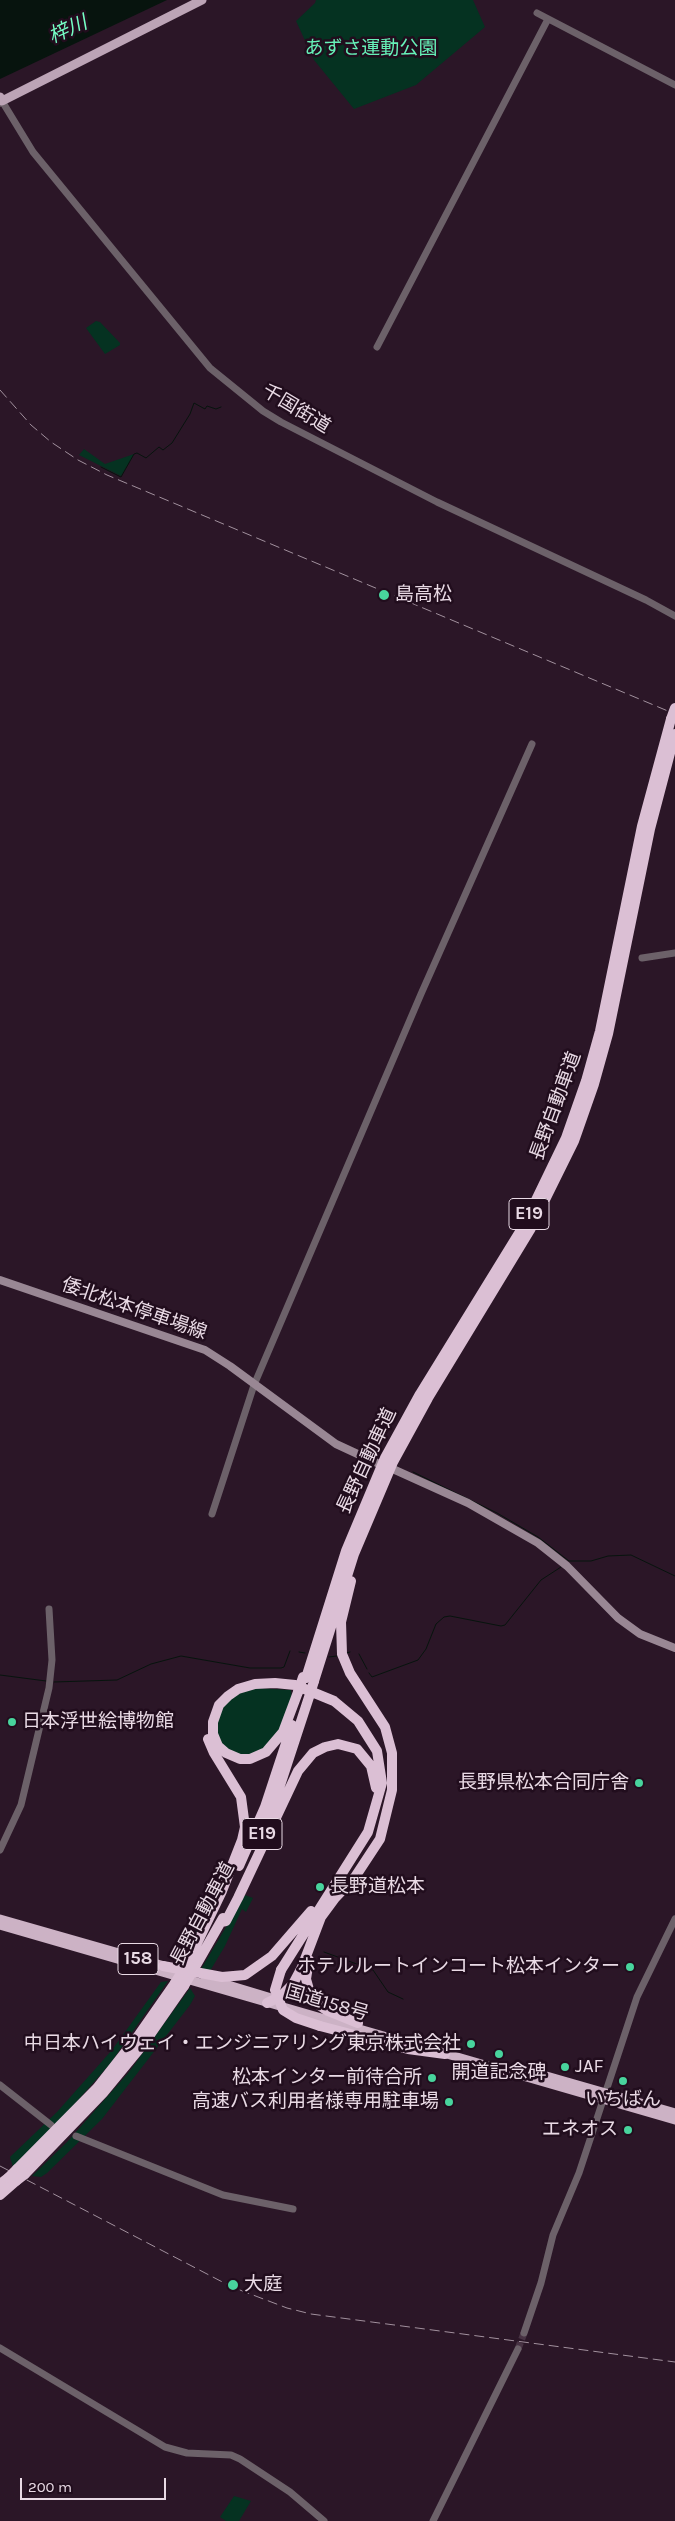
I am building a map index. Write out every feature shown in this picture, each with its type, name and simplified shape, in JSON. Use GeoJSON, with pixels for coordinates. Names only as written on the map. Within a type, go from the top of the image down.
{"type":"FeatureCollection","features":[{"type":"Feature","properties":{"kind":"highway","name":"長野自動車道"},"geometry":{"type":"LineString","coordinates":[[308,1678],[329,1601],[365,1504],[397,1435],[420,1394],[524,1225],[566,1138],[586,1081],[600,1032],[644,818],[675,707]]}},
{"type":"Feature","properties":{"kind":"highway","name":"長野自動車道"},"geometry":{"type":"LineString","coordinates":[[191,1966],[249,1844],[268,1798],[308,1678],[381,1487],[432,1390],[530,1230],[574,1141],[594,1084],[608,1034],[650,829],[675,734]]}},
{"type":"Feature","properties":{"kind":"highway"},"geometry":{"type":"LineString","coordinates":[[272,2001],[293,1984],[302,1967],[315,1930],[330,1904],[355,1877],[380,1840],[386,1821],[394,1781],[391,1744],[380,1717],[346,1664],[340,1638],[351,1581],[381,1487]]}},
{"type":"Feature","properties":{"kind":"highway"},"geometry":{"type":"LineString","coordinates":[[191,1966],[242,1840],[244,1827],[245,1817],[241,1797],[214,1753],[207,1736],[208,1718],[213,1704],[230,1688],[246,1681],[265,1678],[296,1680],[327,1691],[354,1710],[373,1733],[384,1758],[387,1782],[386,1821]]}},
{"type":"Feature","properties":{"kind":"highway"},"geometry":{"type":"LineString","coordinates":[[303,1693],[283,1732],[266,1752],[250,1759],[240,1759],[226,1753],[218,1746],[213,1728],[214,1716],[223,1700],[238,1689],[265,1683],[307,1688],[326,1696],[344,1708],[358,1721],[377,1751],[382,1783],[368,1832],[281,1970],[275,1990],[283,2010],[296,2018],[408,2049],[445,2054]]}},
{"type":"Feature","properties":{"kind":"highway","name":"長野自動車道"},"geometry":{"type":"LineString","coordinates":[[0,2195],[8,2181],[21,2171],[97,2088],[179,1984],[221,1922],[247,1870],[272,1810],[303,1693]]}},
{"type":"Feature","properties":{"kind":"highway"},"geometry":{"type":"LineString","coordinates":[[221,1922],[226,1921],[238,1898],[298,1771],[313,1753],[325,1746],[338,1744],[351,1746],[363,1754],[371,1766],[375,1779],[372,1822]]}},
{"type":"Feature","properties":{"kind":"highway"},"geometry":{"type":"LineString","coordinates":[[163,1966],[232,1978],[251,1973],[285,1942],[344,1870]]}},
{"type":"Feature","properties":{"kind":"highway","name":"国道158号"},"geometry":{"type":"LineString","coordinates":[[0,1919],[163,1966],[445,2054],[675,2114]]}},
{"type":"Feature","properties":{"kind":"highway","name":"国道158号"},"geometry":{"type":"LineString","coordinates":[[0,1925],[358,2023],[604,2095],[675,2120]]}},
{"type":"Feature","properties":{"kind":"highway"},"geometry":{"type":"LineString","coordinates":[[315,1930],[306,1979],[309,1995],[320,2007],[358,2023]]}},
{"type":"Feature","properties":{"kind":"main road"},"geometry":{"type":"LineString","coordinates":[[1,100],[202,0]]}},
{"type":"Feature","properties":{"kind":"main road","name":"倭北松本停車場線"},"geometry":{"type":"LineString","coordinates":[[0,1280],[192,1345],[216,1357],[336,1444],[377,1463]]}},
{"type":"Feature","properties":{"kind":"main road"},"geometry":{"type":"LineString","coordinates":[[396,1470],[468,1503],[538,1543],[567,1566],[618,1618],[640,1634],[675,1648]]}},
{"type":"Feature","properties":{"kind":"street"},"geometry":{"type":"LineString","coordinates":[[537,13],[675,85]]}},
{"type":"Feature","properties":{"kind":"street"},"geometry":{"type":"LineString","coordinates":[[377,347],[548,19]]}},
{"type":"Feature","properties":{"kind":"street","name":"千国街道"},"geometry":{"type":"LineString","coordinates":[[1,100],[33,152],[210,368],[263,411],[437,502],[646,600],[675,616]]}},
{"type":"Feature","properties":{"kind":"street"},"geometry":{"type":"LineString","coordinates":[[212,1514],[254,1385],[417,1003],[532,744]]}},
{"type":"Feature","properties":{"kind":"street"},"geometry":{"type":"LineString","coordinates":[[642,958],[675,953]]}},
{"type":"Feature","properties":{"kind":"street"},"geometry":{"type":"LineString","coordinates":[[0,1850],[6,1833],[21,1806],[49,1688],[52,1660],[48,1609]]}},
{"type":"Feature","properties":{"kind":"street"},"geometry":{"type":"LineString","coordinates":[[524,2334],[541,2283],[553,2235],[579,2173],[636,1997],[675,1919]]}},
{"type":"Feature","properties":{"kind":"street"},"geometry":{"type":"LineString","coordinates":[[0,2085],[51,2125]]}},
{"type":"Feature","properties":{"kind":"street"},"geometry":{"type":"LineString","coordinates":[[76,2136],[223,2195],[293,2209]]}},
{"type":"Feature","properties":{"kind":"street"},"geometry":{"type":"LineString","coordinates":[[0,2348],[106,2409],[165,2447],[187,2453],[224,2454],[240,2459],[290,2492],[324,2521]]}},
{"type":"Feature","properties":{"kind":"street"},"geometry":{"type":"LineString","coordinates":[[433,2521],[518,2349]]}},
{"type":"Feature","properties":{"kind":"green space","name":"あずさ運動公園"},"geometry":{"type":"Polygon","coordinates":[[[316,0],[473,0],[485,27],[416,85],[354,109],[314,60],[296,21],[316,0]]]}},
{"type":"Feature","properties":{"kind":"green space"},"geometry":{"type":"Polygon","coordinates":[[[96,321],[100,322],[120,343],[120,345],[105,354],[86,328],[96,321]]]}},
{"type":"Feature","properties":{"kind":"green space"},"geometry":{"type":"Polygon","coordinates":[[[84,449],[105,464],[134,454],[121,476],[79,455],[84,449]]]}},
{"type":"Feature","properties":{"kind":"green space"},"geometry":{"type":"Polygon","coordinates":[[[256,1688],[291,1690],[292,1699],[278,1735],[263,1751],[244,1757],[230,1752],[220,1742],[215,1725],[218,1711],[231,1696],[256,1688]]]}},
{"type":"Feature","properties":{"kind":"green space"},"geometry":{"type":"Polygon","coordinates":[[[221,1882],[212,1904],[180,1963],[178,1952],[214,1883],[221,1882]]]}},
{"type":"Feature","properties":{"kind":"green space"},"geometry":{"type":"Polygon","coordinates":[[[245,1895],[253,1898],[246,1912],[242,1909],[225,1946],[210,1971],[201,1969],[245,1895]]]}},
{"type":"Feature","properties":{"kind":"green space"},"geometry":{"type":"Polygon","coordinates":[[[168,1981],[110,2064],[63,2117],[13,2167],[10,2157],[57,2112],[112,2050],[161,1982],[168,1981]]]}},
{"type":"Feature","properties":{"kind":"green space"},"geometry":{"type":"Polygon","coordinates":[[[190,1988],[195,1996],[190,2005],[102,2119],[47,2173],[41,2177],[32,2176],[67,2142],[129,2072],[190,1988]]]}},
{"type":"Feature","properties":{"kind":"green space"},"geometry":{"type":"Polygon","coordinates":[[[234,2496],[251,2501],[239,2521],[226,2521],[220,2517],[234,2496]]]}},
{"type":"Feature","properties":{"kind":"water","name":"梓川"},"geometry":{"type":"Polygon","coordinates":[[[0,0],[167,0],[0,79],[0,0]]]}},
{"type":"Feature","properties":{"kind":"waterway"},"geometry":{"type":"LineString","coordinates":[[101,467],[121,477],[134,454],[137,453],[146,458],[159,447],[163,450],[172,443],[190,414],[194,403],[205,409],[207,406],[216,409],[221,407]]}},
{"type":"Feature","properties":{"kind":"waterway"},"geometry":{"type":"LineString","coordinates":[[413,1472],[497,1513],[538,1537],[569,1561],[591,1561],[608,1556],[631,1555],[675,1576]]}},
{"type":"Feature","properties":{"kind":"waterway"},"geometry":{"type":"LineString","coordinates":[[369,1673],[372,1677],[418,1660],[426,1649],[436,1624],[444,1617],[450,1616],[501,1626],[505,1625],[541,1580],[561,1567]]}},
{"type":"Feature","properties":{"kind":"waterway"},"geometry":{"type":"LineString","coordinates":[[54,1682],[117,1680],[151,1664],[181,1656],[250,1668],[281,1668],[284,1667],[290,1651]]}},
{"type":"Feature","properties":{"kind":"waterway"},"geometry":{"type":"LineString","coordinates":[[299,1652],[305,1653]]}},
{"type":"Feature","properties":{"kind":"waterway"},"geometry":{"type":"LineString","coordinates":[[359,1654],[367,1669]]}},
{"type":"Feature","properties":{"kind":"waterway"},"geometry":{"type":"LineString","coordinates":[[329,1657],[337,1656]]}},
{"type":"Feature","properties":{"kind":"waterway"},"geometry":{"type":"LineString","coordinates":[[0,1675],[46,1681]]}},
{"type":"Feature","properties":{"kind":"waterway"},"geometry":{"type":"LineString","coordinates":[[324,1952],[373,1970],[388,1992],[403,1999]]}},
{"type":"Feature","properties":{"kind":"tunnel"},"geometry":{"type":"LineString","coordinates":[[518,2349],[524,2333]]}},
{"type":"Feature","properties":{"kind":"railway"},"geometry":{"type":"LineString","coordinates":[[0,390],[31,425],[51,442],[78,460],[107,475],[675,714]]}},
{"type":"Feature","properties":{"kind":"railway"},"geometry":{"type":"LineString","coordinates":[[0,2166],[232,2287],[287,2308],[311,2314],[675,2362]]}},
{"type":"Feature","properties":{"kind":"place","name":"島高松"},"geometry":{"type":"Point","coordinates":[384,595]}},
{"type":"Feature","properties":{"kind":"place","name":"日本浮世絵博物館"},"geometry":{"type":"Point","coordinates":[12,1722]}},
{"type":"Feature","properties":{"kind":"place","name":"長野県松本合同庁舎"},"geometry":{"type":"Point","coordinates":[639,1783]}},
{"type":"Feature","properties":{"kind":"place","name":"長野道松本"},"geometry":{"type":"Point","coordinates":[320,1887]}},
{"type":"Feature","properties":{"kind":"place","name":"ホテルルートインコート松本インター"},"geometry":{"type":"Point","coordinates":[630,1967]}},
{"type":"Feature","properties":{"kind":"place","name":"中日本ハイウェイ・エンジニアリング東京株式会社"},"geometry":{"type":"Point","coordinates":[471,2044]}},
{"type":"Feature","properties":{"kind":"place","name":"開道記念碑"},"geometry":{"type":"Point","coordinates":[499,2054]}},
{"type":"Feature","properties":{"kind":"place","name":"JAF"},"geometry":{"type":"Point","coordinates":[565,2067]}},
{"type":"Feature","properties":{"kind":"place","name":"松本インター前待合所"},"geometry":{"type":"Point","coordinates":[432,2078]}},
{"type":"Feature","properties":{"kind":"place","name":"いちばん"},"geometry":{"type":"Point","coordinates":[623,2081]}},
{"type":"Feature","properties":{"kind":"place","name":"高速バス利用者様専用駐車場"},"geometry":{"type":"Point","coordinates":[449,2102]}},
{"type":"Feature","properties":{"kind":"place","name":"エネオス"},"geometry":{"type":"Point","coordinates":[628,2130]}},
{"type":"Feature","properties":{"kind":"place","name":"大庭"},"geometry":{"type":"Point","coordinates":[233,2285]}}]}
